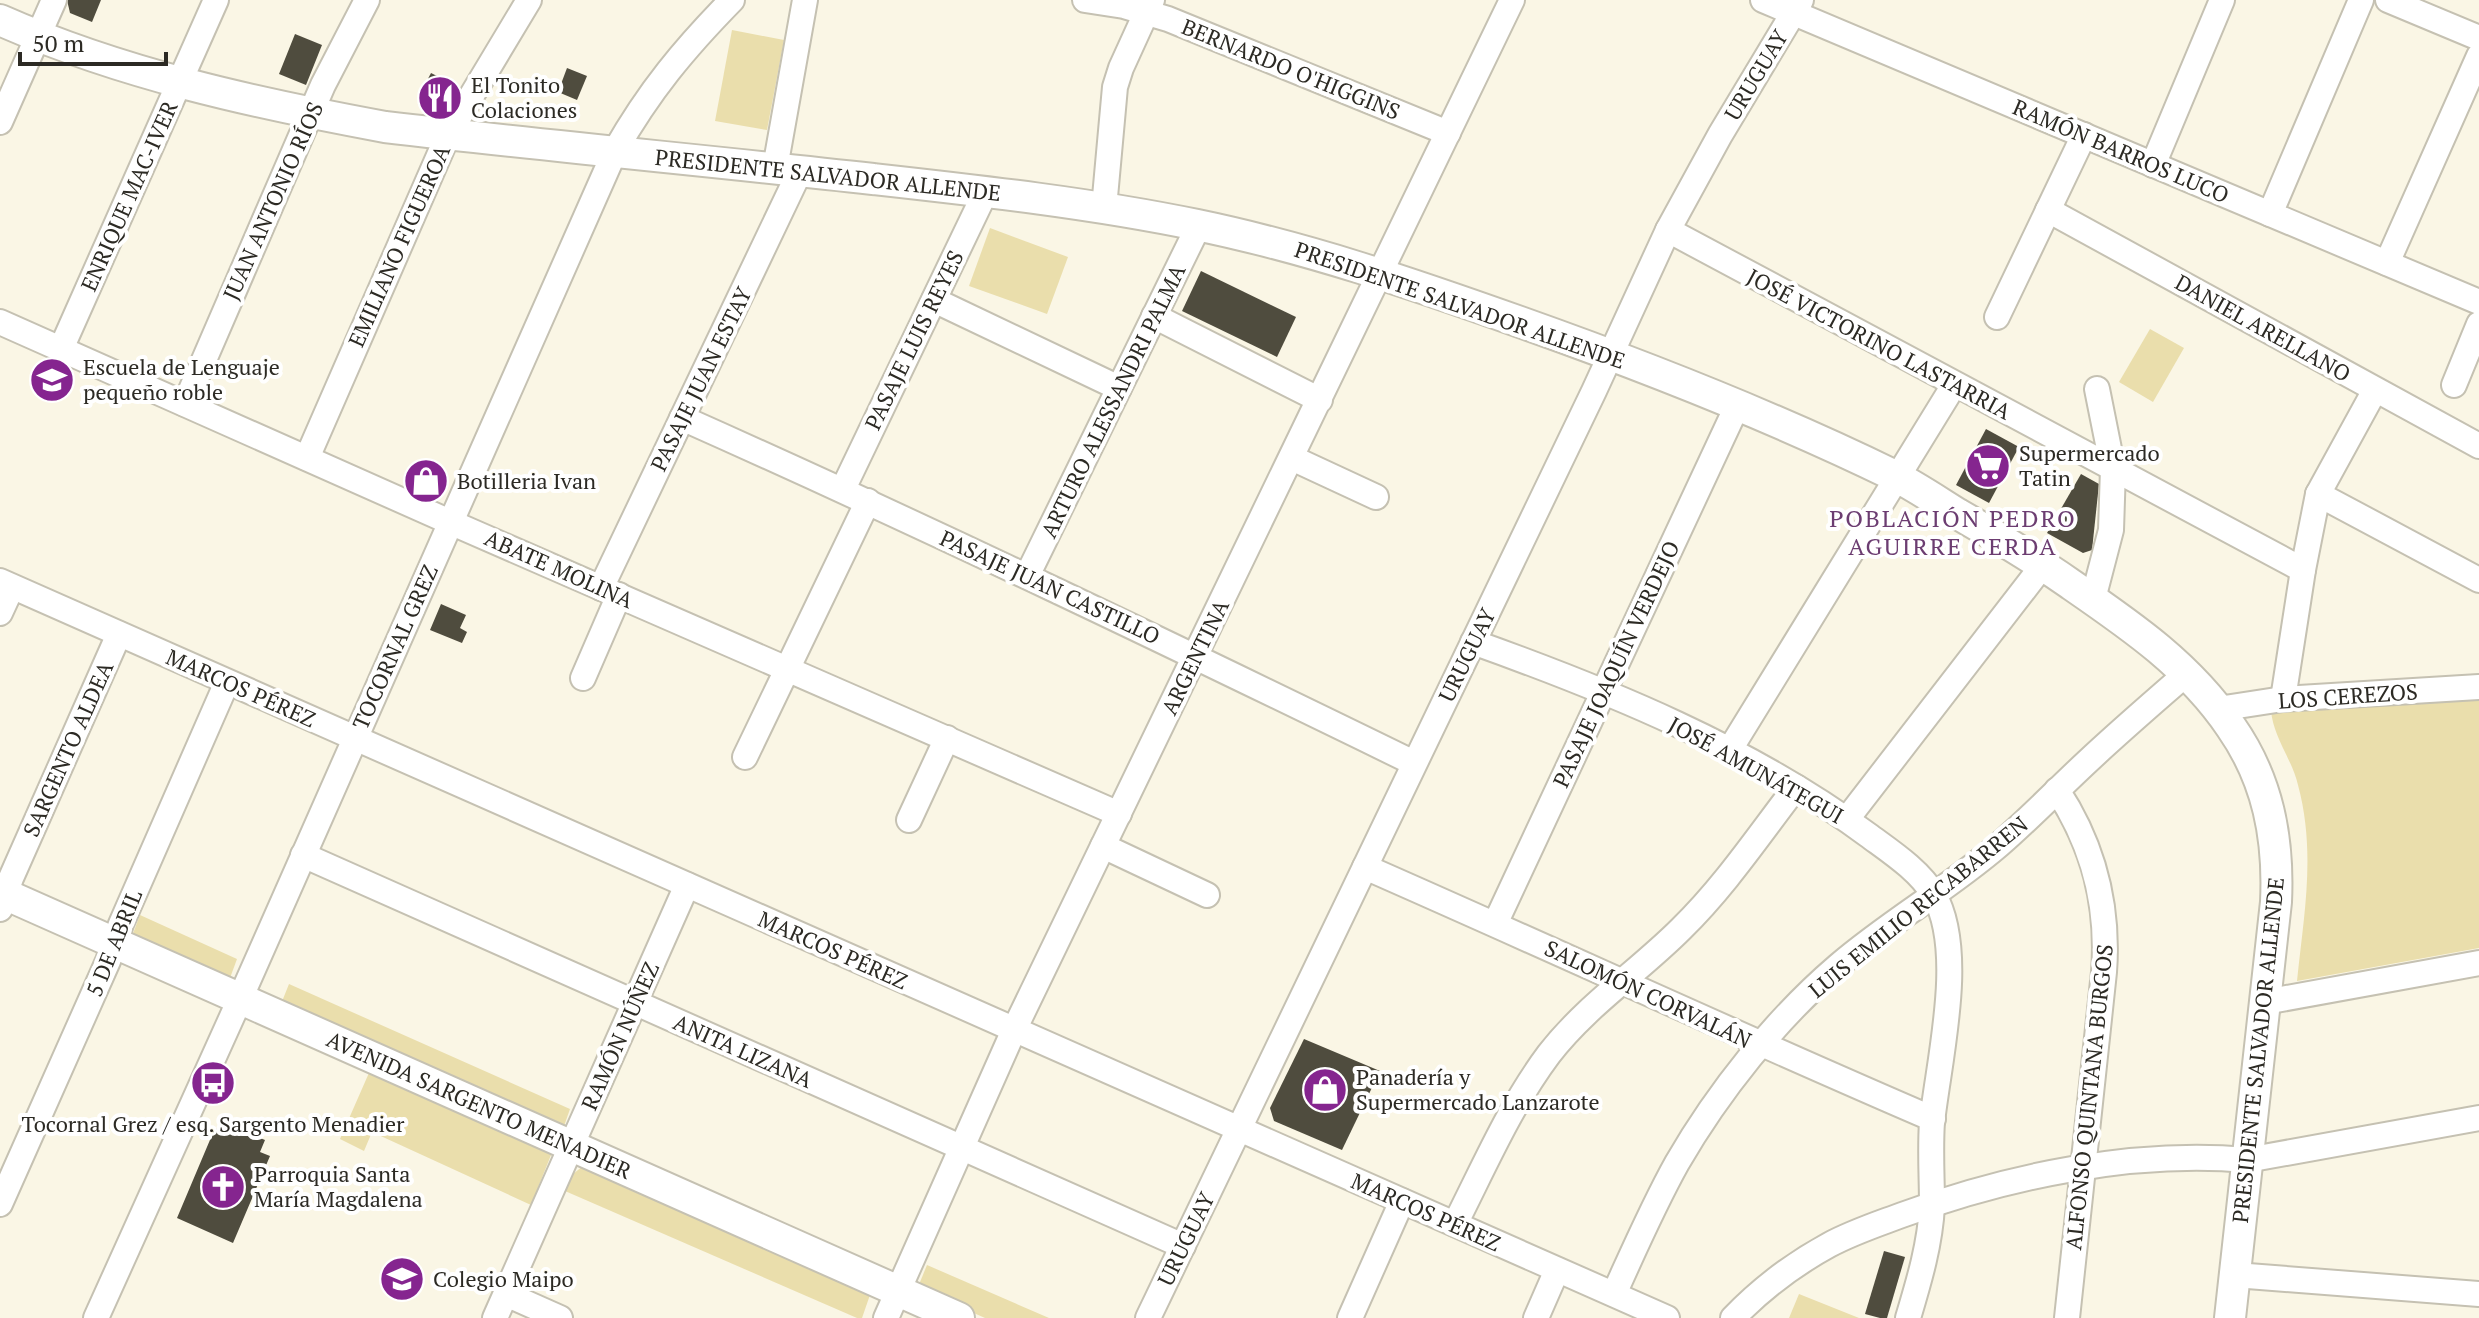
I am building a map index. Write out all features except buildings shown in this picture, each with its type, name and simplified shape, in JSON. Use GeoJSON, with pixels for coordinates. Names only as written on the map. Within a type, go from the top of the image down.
{"type":"FeatureCollection","features":[{"type":"Feature","properties":{"kind":"main road","name":"PRESIDENTE SALVADOR ALLENDE"},"geometry":{"type":"LineString","coordinates":[[0,20],[38,37],[180,81],[311,113],[385,127],[986,191],[1199,225],[1381,273],[1611,354],[1738,404],[1898,477],[2043,565],[2147,638],[2187,673],[2218,709],[2239,738],[2264,791],[2275,834],[2276,902],[2230,1318]]}},
{"type":"Feature","properties":{"kind":"main road","name":"AVENIDA SARGENTO MENADIER"},"geometry":{"type":"LineString","coordinates":[[2,899],[114,943],[571,1146],[892,1304],[959,1318]]}},
{"type":"Feature","properties":{"kind":"street"},"geometry":{"type":"LineString","coordinates":[[0,122],[54,0]]}},
{"type":"Feature","properties":{"kind":"street","name":"ENRIQUE MAC-IVER"},"geometry":{"type":"LineString","coordinates":[[61,349],[216,0]]}},
{"type":"Feature","properties":{"kind":"street","name":"JUAN ANTONIO RÍOS"},"geometry":{"type":"LineString","coordinates":[[185,404],[311,113],[367,0]]}},
{"type":"Feature","properties":{"kind":"street","name":"EMILIANO FIGUEROA"},"geometry":{"type":"LineString","coordinates":[[307,458],[448,135],[529,0]]}},
{"type":"Feature","properties":{"kind":"street","name":"TOCORNAL GREZ"},"geometry":{"type":"LineString","coordinates":[[96,1318],[615,151],[675,60],[732,0]]}},
{"type":"Feature","properties":{"kind":"street","name":"PASAJE JUAN ESTAY"},"geometry":{"type":"LineString","coordinates":[[583,678],[610,591],[788,169],[805,0]]}},
{"type":"Feature","properties":{"kind":"street","name":"BERNARDO O'HIGGINS"},"geometry":{"type":"LineString","coordinates":[[1085,0],[1149,6],[1448,133]]}},
{"type":"Feature","properties":{"kind":"street","name":"ARGENTINA"},"geometry":{"type":"LineString","coordinates":[[892,1304],[1014,1030],[1512,0]]}},
{"type":"Feature","properties":{"kind":"street","name":"RAMÓN BARROS LUCO"},"geometry":{"type":"LineString","coordinates":[[1763,0],[1797,6],[2153,165],[2479,302]]}},
{"type":"Feature","properties":{"kind":"street"},"geometry":{"type":"LineString","coordinates":[[2153,165],[2222,0]]}},
{"type":"Feature","properties":{"kind":"street"},"geometry":{"type":"LineString","coordinates":[[2270,214],[2361,0]]}},
{"type":"Feature","properties":{"kind":"street"},"geometry":{"type":"LineString","coordinates":[[2388,0],[2479,38]]}},
{"type":"Feature","properties":{"kind":"street"},"geometry":{"type":"LineString","coordinates":[[1104,208],[1115,87],[1149,6]]}},
{"type":"Feature","properties":{"kind":"street","name":"URUGUAY"},"geometry":{"type":"LineString","coordinates":[[1148,1318],[1668,230],[1797,6]]}},
{"type":"Feature","properties":{"kind":"street"},"geometry":{"type":"LineString","coordinates":[[2387,263],[2479,56]]}},
{"type":"Feature","properties":{"kind":"street"},"geometry":{"type":"LineString","coordinates":[[1997,317],[2084,135]]}},
{"type":"Feature","properties":{"kind":"street","name":"PASAJE LUIS REYES"},"geometry":{"type":"LineString","coordinates":[[843,489],[986,191]]}},
{"type":"Feature","properties":{"kind":"street","name":"DANIEL ARELLANO"},"geometry":{"type":"LineString","coordinates":[[2048,210],[2479,446]]}},
{"type":"Feature","properties":{"kind":"street","name":"ARTURO ALESSANDRI PALMA"},"geometry":{"type":"LineString","coordinates":[[1027,576],[1199,225]]}},
{"type":"Feature","properties":{"kind":"street","name":"JOSÉ VICTORINO LASTARRIA"},"geometry":{"type":"LineString","coordinates":[[1668,230],[2303,570]]}},
{"type":"Feature","properties":{"kind":"street"},"geometry":{"type":"LineString","coordinates":[[934,300],[1119,388]]}},
{"type":"Feature","properties":{"kind":"street"},"geometry":{"type":"LineString","coordinates":[[1154,316],[1320,400]]}},
{"type":"Feature","properties":{"kind":"street","name":"ABATE MOLINA"},"geometry":{"type":"LineString","coordinates":[[0,322],[1119,814]]}},
{"type":"Feature","properties":{"kind":"street"},"geometry":{"type":"LineString","coordinates":[[2454,385],[2479,324]]}},
{"type":"Feature","properties":{"kind":"street"},"geometry":{"type":"LineString","coordinates":[[1729,751],[1954,385]]}},
{"type":"Feature","properties":{"kind":"street"},"geometry":{"type":"LineString","coordinates":[[2093,599],[2111,530],[2113,469],[2097,389]]}},
{"type":"Feature","properties":{"kind":"street"},"geometry":{"type":"LineString","coordinates":[[2283,699],[2318,494],[2375,390]]}},
{"type":"Feature","properties":{"kind":"street","name":"PASAJE JOAQUÍN VERDEJO"},"geometry":{"type":"LineString","coordinates":[[1495,924],[1738,404]]}},
{"type":"Feature","properties":{"kind":"street","name":"PASAJE JUAN CASTILLO"},"geometry":{"type":"LineString","coordinates":[[682,418],[843,489],[1414,763]]}},
{"type":"Feature","properties":{"kind":"street"},"geometry":{"type":"LineString","coordinates":[[1292,458],[1376,497]]}},
{"type":"Feature","properties":{"kind":"street"},"geometry":{"type":"LineString","coordinates":[[2318,494],[2479,580]]}},
{"type":"Feature","properties":{"kind":"street"},"geometry":{"type":"LineString","coordinates":[[745,757],[868,501]]}},
{"type":"Feature","properties":{"kind":"street"},"geometry":{"type":"LineString","coordinates":[[1847,819],[2043,565]]}},
{"type":"Feature","properties":{"kind":"street"},"geometry":{"type":"LineString","coordinates":[[0,613],[6,584]]}},
{"type":"Feature","properties":{"kind":"street","name":"MARCOS PÉREZ"},"geometry":{"type":"LineString","coordinates":[[6,584],[1667,1318]]}},
{"type":"Feature","properties":{"kind":"street","name":"SARGENTO ALDEA"},"geometry":{"type":"LineString","coordinates":[[2,899],[119,634]]}},
{"type":"Feature","properties":{"kind":"street","name":"JOSÉ AMUNÁTEGUI"},"geometry":{"type":"LineString","coordinates":[[1473,642],[1604,692],[1729,751],[1796,787],[1847,819],[1919,875],[1934,895],[1945,922],[1947,1002],[1933,1119],[1930,1160],[1932,1204],[1927,1249],[1908,1318]]}},
{"type":"Feature","properties":{"kind":"street","name":"LUIS EMILIO RECABARREN"},"geometry":{"type":"LineString","coordinates":[[1614,1294],[1676,1165],[1720,1097],[1762,1046],[1835,969],[2001,843],[2187,673]]}},
{"type":"Feature","properties":{"kind":"street","name":"5 DE ABRIL"},"geometry":{"type":"LineString","coordinates":[[0,1204],[227,682]]}},
{"type":"Feature","properties":{"kind":"street","name":"LOS CEREZOS"},"geometry":{"type":"LineString","coordinates":[[2218,709],[2283,699],[2479,687]]}},
{"type":"Feature","properties":{"kind":"street"},"geometry":{"type":"LineString","coordinates":[[909,820],[947,738]]}},
{"type":"Feature","properties":{"kind":"street"},"geometry":{"type":"LineString","coordinates":[[1455,1224],[1534,1075],[1593,1006],[1653,955],[1706,903],[1796,787]]}},
{"type":"Feature","properties":{"kind":"street","name":"ALFONSO QUINTANA BURGOS"},"geometry":{"type":"LineString","coordinates":[[2057,790],[2071,810],[2091,854],[2099,881],[2105,931],[2104,972],[2067,1318]]}},
{"type":"Feature","properties":{"kind":"street"},"geometry":{"type":"LineString","coordinates":[[1103,846],[1207,895]]}},
{"type":"Feature","properties":{"kind":"street","name":"ANITA LIZANA"},"geometry":{"type":"LineString","coordinates":[[303,855],[1183,1246]]}},
{"type":"Feature","properties":{"kind":"street","name":"SALOMÓN CORVALÁN"},"geometry":{"type":"LineString","coordinates":[[1365,867],[1762,1046],[1933,1119]]}},
{"type":"Feature","properties":{"kind":"street","name":"RAMÓN NÚÑEZ"},"geometry":{"type":"LineString","coordinates":[[495,1318],[687,885]]}},
{"type":"Feature","properties":{"kind":"street"},"geometry":{"type":"LineString","coordinates":[[2265,1002],[2479,963]]}},
{"type":"Feature","properties":{"kind":"street"},"geometry":{"type":"LineString","coordinates":[[1733,1318],[1787,1272],[1831,1244],[1932,1204],[2030,1178],[2083,1169],[2179,1159],[2247,1160],[2479,1118]]}},
{"type":"Feature","properties":{"kind":"street"},"geometry":{"type":"LineString","coordinates":[[1350,1318],[1402,1201]]}},
{"type":"Feature","properties":{"kind":"street"},"geometry":{"type":"LineString","coordinates":[[1536,1318],[1557,1270]]}},
{"type":"Feature","properties":{"kind":"street"},"geometry":{"type":"LineString","coordinates":[[2235,1275],[2479,1294]]}},
{"type":"Feature","properties":{"kind":"street"},"geometry":{"type":"LineString","coordinates":[[506,1294],[560,1318]]}},
{"type":"Feature","properties":{"kind":"shaded area"},"geometry":{"type":"Polygon","coordinates":[[[732,30],[784,40],[767,130],[715,121],[732,30]]]}},
{"type":"Feature","properties":{"kind":"shaded area"},"geometry":{"type":"Polygon","coordinates":[[[990,228],[1068,257],[1047,314],[969,286],[990,228]]]}},
{"type":"Feature","properties":{"kind":"shaded area"},"geometry":{"type":"Polygon","coordinates":[[[2150,329],[2184,348],[2153,402],[2119,382],[2150,329]]]}},
{"type":"Feature","properties":{"kind":"shaded area"},"geometry":{"type":"Polygon","coordinates":[[[2479,696],[2479,948],[2297,981],[2307,883],[2306,834],[2298,785],[2275,729],[2271,710],[2479,696]]]}},
{"type":"Feature","properties":{"kind":"shaded area"},"geometry":{"type":"Polygon","coordinates":[[[140,915],[237,959],[230,978],[132,936],[140,915]]]}},
{"type":"Feature","properties":{"kind":"shaded area"},"geometry":{"type":"Polygon","coordinates":[[[289,984],[570,1109],[563,1129],[281,1004],[289,984]]]}},
{"type":"Feature","properties":{"kind":"shaded area"},"geometry":{"type":"Polygon","coordinates":[[[372,1066],[553,1150],[531,1205],[372,1132],[364,1151],[340,1139],[372,1066]]]}},
{"type":"Feature","properties":{"kind":"shaded area"},"geometry":{"type":"Polygon","coordinates":[[[583,1166],[871,1292],[862,1318],[565,1191],[573,1174],[583,1166]]]}},
{"type":"Feature","properties":{"kind":"shaded area"},"geometry":{"type":"Polygon","coordinates":[[[927,1265],[1049,1318],[985,1318],[922,1290],[920,1282],[927,1265]]]}},
{"type":"Feature","properties":{"kind":"shaded area"},"geometry":{"type":"Polygon","coordinates":[[[1799,1294],[1859,1318],[1789,1318],[1799,1294]]]}},
{"type":"Feature","properties":{"kind":"place","name":"El Tonito Colaciones"},"geometry":{"type":"Point","coordinates":[440,98]}},
{"type":"Feature","properties":{"kind":"place","name":"Escuela de Lenguaje pequeño roble"},"geometry":{"type":"Point","coordinates":[52,380]}},
{"type":"Feature","properties":{"kind":"place","name":"Supermercado Tatin"},"geometry":{"type":"Point","coordinates":[1988,466]}},
{"type":"Feature","properties":{"kind":"place","name":"Botilleria Ivan"},"geometry":{"type":"Point","coordinates":[426,481]}},
{"type":"Feature","properties":{"kind":"place","name":"Tocornal Grez / esq. Sargento Menadier"},"geometry":{"type":"Point","coordinates":[213,1083]}},
{"type":"Feature","properties":{"kind":"place","name":"Panadería y Supermercado Lanzarote"},"geometry":{"type":"Point","coordinates":[1325,1090]}},
{"type":"Feature","properties":{"kind":"place","name":"Parroquia Santa María Magdalena"},"geometry":{"type":"Point","coordinates":[223,1187]}},
{"type":"Feature","properties":{"kind":"place","name":"Colegio Maipo"},"geometry":{"type":"Point","coordinates":[402,1279]}},
{"type":"Feature","properties":{"kind":"district","name":"POBLACIÓN PEDRO AGUIRRE CERDA"},"geometry":{"type":"Point","coordinates":[1953,533]}}]}
